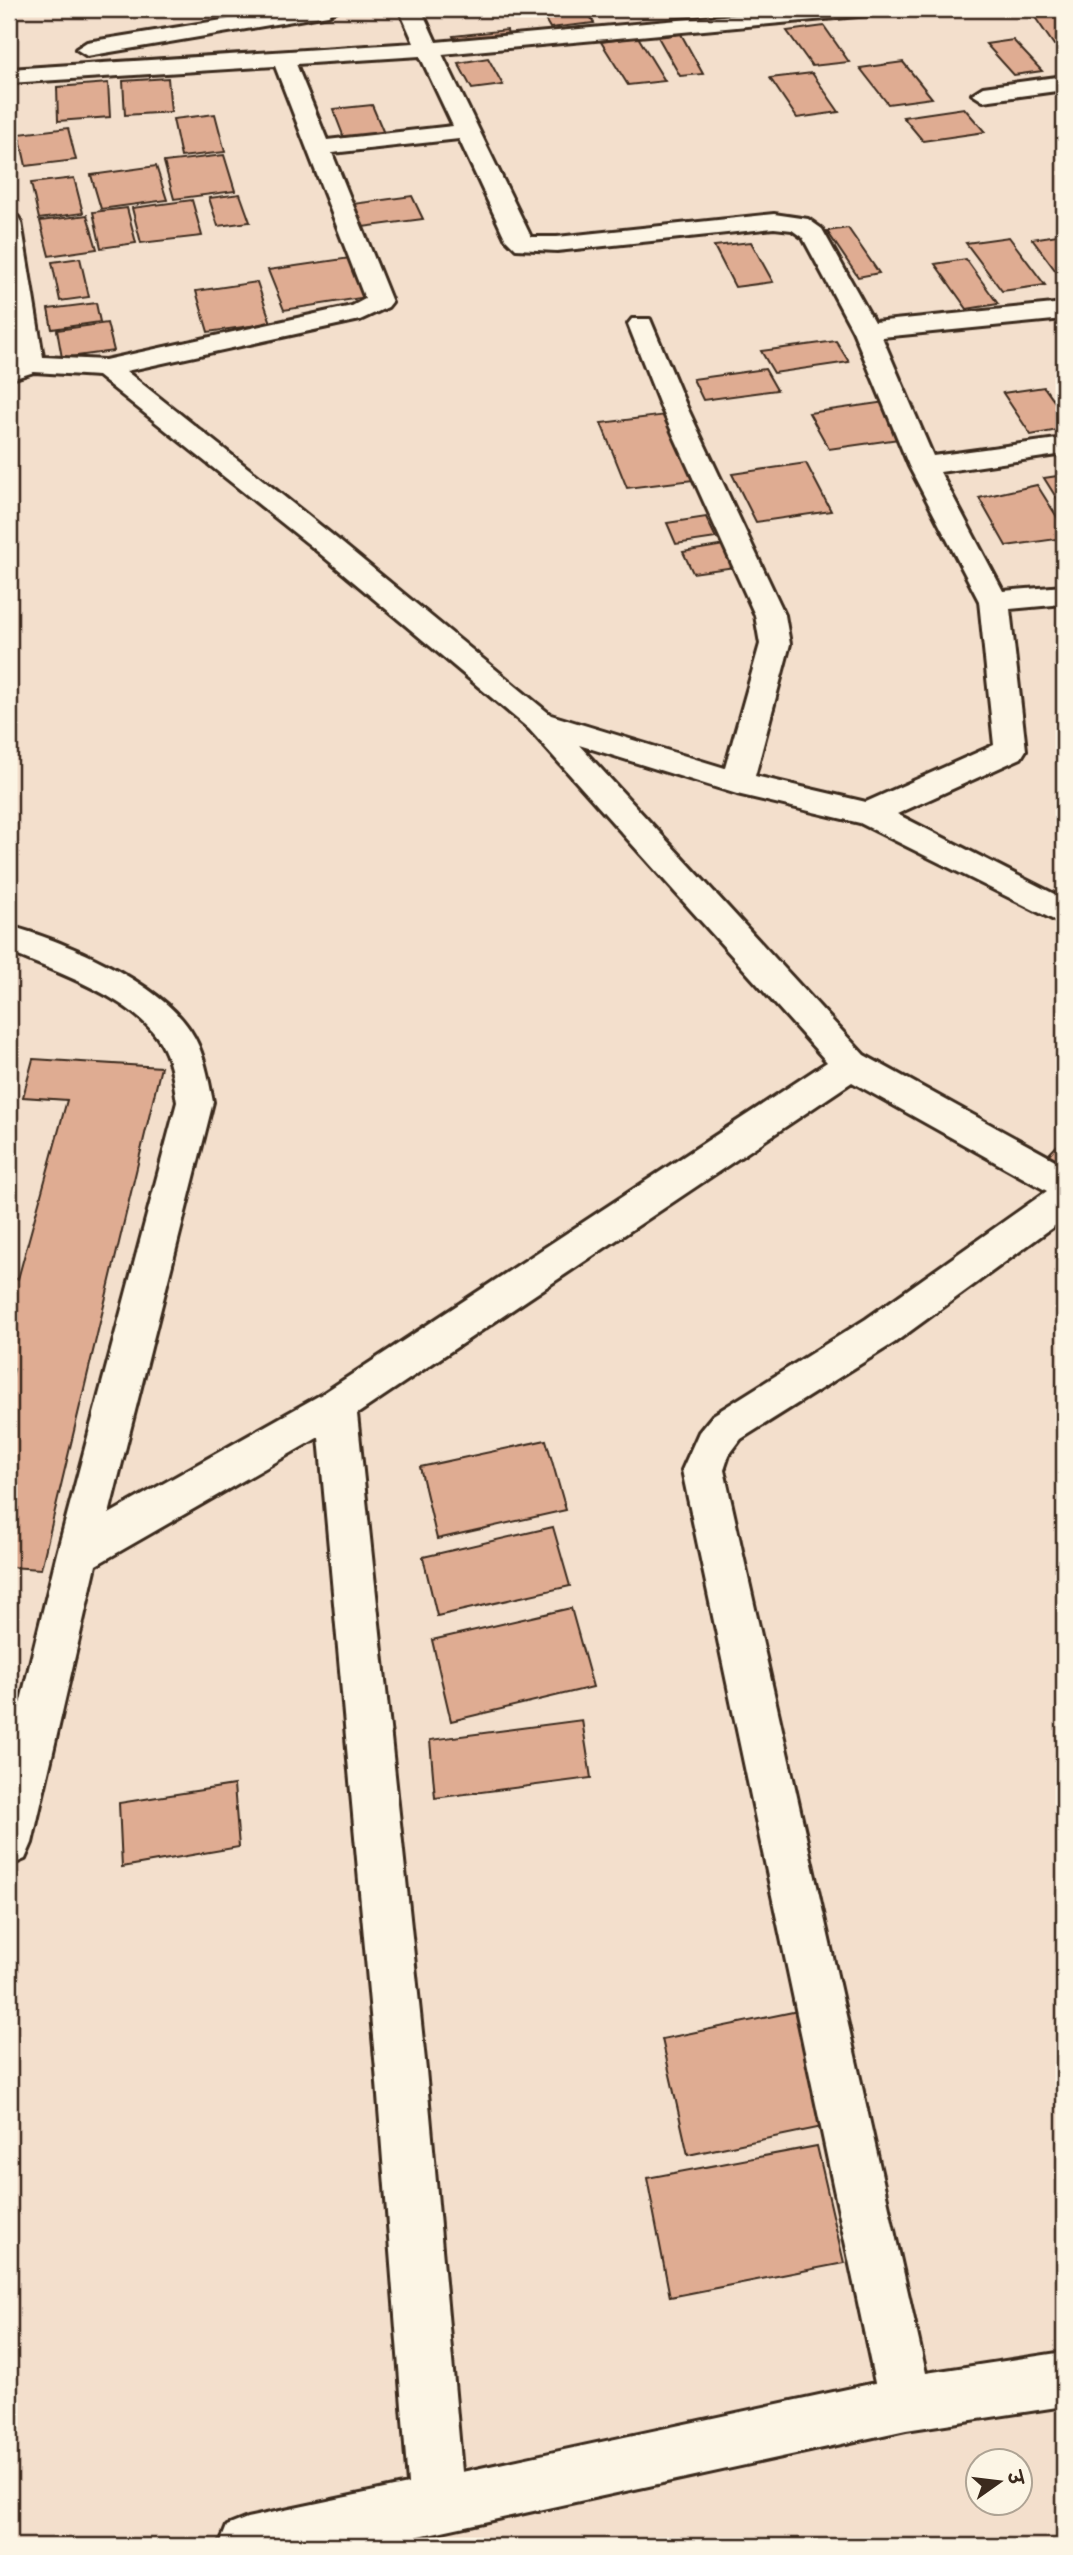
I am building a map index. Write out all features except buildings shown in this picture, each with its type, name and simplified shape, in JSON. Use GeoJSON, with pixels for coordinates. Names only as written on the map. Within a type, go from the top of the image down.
{"type":"FeatureCollection","features":[{"type":"Feature","properties":{"kind":"street"},"geometry":{"type":"LineString","coordinates":[[9,62],[328,9]]}},
{"type":"Feature","properties":{"kind":"street"},"geometry":{"type":"LineString","coordinates":[[410,9],[468,131],[503,215],[517,238],[525,244],[557,244],[774,221],[799,224],[813,234],[866,331],[923,466],[994,600],[1010,750],[869,814]]}},
{"type":"Feature","properties":{"kind":"street"},"geometry":{"type":"LineString","coordinates":[[645,9],[658,28]]}},
{"type":"Feature","properties":{"kind":"street"},"geometry":{"type":"LineString","coordinates":[[9,76],[428,49],[869,9]]}},
{"type":"Feature","properties":{"kind":"street"},"geometry":{"type":"LineString","coordinates":[[9,222],[20,368],[105,368],[360,312],[379,302],[316,148],[283,58]]}},
{"type":"Feature","properties":{"kind":"street"},"geometry":{"type":"LineString","coordinates":[[983,94],[1064,83]]}},
{"type":"Feature","properties":{"kind":"street"},"geometry":{"type":"LineString","coordinates":[[316,148],[468,131]]}},
{"type":"Feature","properties":{"kind":"street"},"geometry":{"type":"LineString","coordinates":[[866,331],[1064,311]]}},
{"type":"Feature","properties":{"kind":"street"},"geometry":{"type":"LineString","coordinates":[[641,324],[673,405],[770,615],[775,644],[737,783]]}},
{"type":"Feature","properties":{"kind":"street"},"geometry":{"type":"LineString","coordinates":[[105,368],[321,540],[540,722],[850,1065],[1064,1183]]}},
{"type":"Feature","properties":{"kind":"street"},"geometry":{"type":"LineString","coordinates":[[923,466],[1064,446]]}},
{"type":"Feature","properties":{"kind":"street"},"geometry":{"type":"LineString","coordinates":[[994,600],[1064,595]]}},
{"type":"Feature","properties":{"kind":"street"},"geometry":{"type":"LineString","coordinates":[[540,722],[737,783],[869,814],[1064,913]]}},
{"type":"Feature","properties":{"kind":"street"},"geometry":{"type":"LineString","coordinates":[[9,938],[123,989],[151,1010],[177,1038],[190,1069],[195,1102],[78,1553],[9,1843]]}},
{"type":"Feature","properties":{"kind":"street"},"geometry":{"type":"LineString","coordinates":[[78,1553],[336,1406],[850,1065]]}},
{"type":"Feature","properties":{"kind":"street"},"geometry":{"type":"LineString","coordinates":[[906,2403],[703,1470],[712,1445],[727,1427],[880,1331],[1064,1199]]}},
{"type":"Feature","properties":{"kind":"street"},"geometry":{"type":"LineString","coordinates":[[336,1406],[401,2070],[437,2504]]}},
{"type":"Feature","properties":{"kind":"street"},"geometry":{"type":"LineString","coordinates":[[247,2546],[906,2403],[1064,2379]]}}]}
